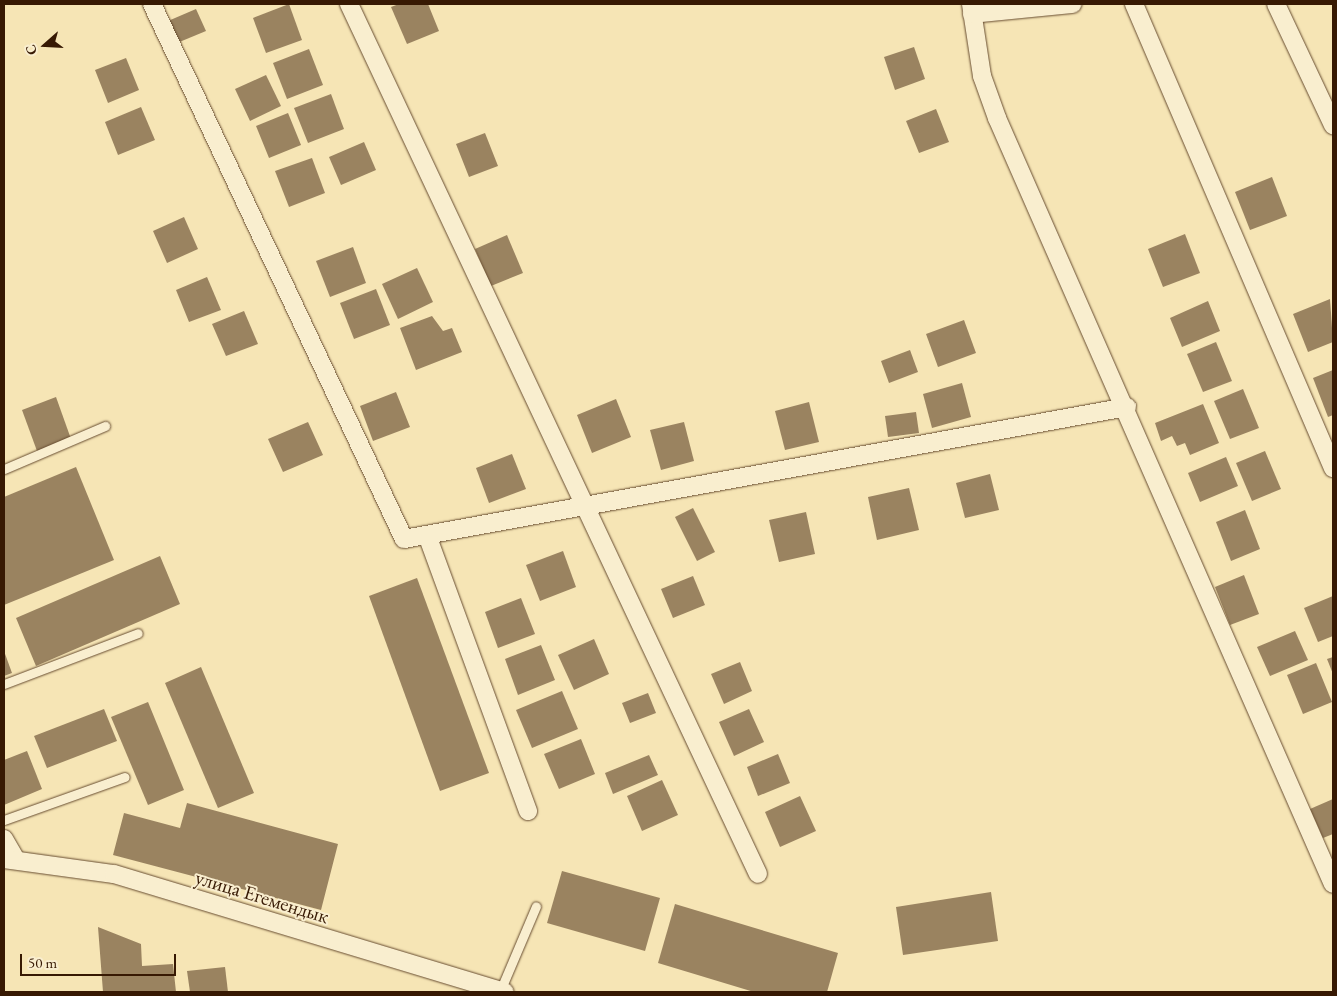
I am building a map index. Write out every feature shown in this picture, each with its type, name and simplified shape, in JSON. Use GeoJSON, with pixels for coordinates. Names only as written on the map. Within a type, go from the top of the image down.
{"type":"FeatureCollection","features":[{"type":"Feature","properties":{"kind":"street"},"geometry":{"type":"LineString","coordinates":[[152,4],[404,539],[1127,407]]}},
{"type":"Feature","properties":{"kind":"street"},"geometry":{"type":"LineString","coordinates":[[349,4],[758,874]]}},
{"type":"Feature","properties":{"kind":"street"},"geometry":{"type":"LineString","coordinates":[[1072,4],[971,9],[982,76],[997,118],[1127,407],[1333,884]]}},
{"type":"Feature","properties":{"kind":"street"},"geometry":{"type":"LineString","coordinates":[[1134,4],[1333,468]]}},
{"type":"Feature","properties":{"kind":"street"},"geometry":{"type":"LineString","coordinates":[[1276,4],[1333,125]]}},
{"type":"Feature","properties":{"kind":"street"},"geometry":{"type":"LineString","coordinates":[[426,535],[528,811]]}},
{"type":"Feature","properties":{"kind":"street"},"geometry":{"type":"LineString","coordinates":[[4,839],[10,859]]}},
{"type":"Feature","properties":{"kind":"street","name":"улица Егемендык"},"geometry":{"type":"LineString","coordinates":[[10,859],[114,874],[502,992]]}},
{"type":"Feature","properties":{"kind":"lane"},"geometry":{"type":"LineString","coordinates":[[4,469],[105,426]]}},
{"type":"Feature","properties":{"kind":"lane"},"geometry":{"type":"LineString","coordinates":[[4,684],[138,633]]}},
{"type":"Feature","properties":{"kind":"lane"},"geometry":{"type":"LineString","coordinates":[[4,820],[125,777]]}},
{"type":"Feature","properties":{"kind":"lane"},"geometry":{"type":"LineString","coordinates":[[502,992],[536,906]]}},
{"type":"Feature","properties":{"kind":"building"},"geometry":{"type":"Polygon","coordinates":[[[289,4],[302,40],[266,53],[253,18],[289,4]]]}},
{"type":"Feature","properties":{"kind":"building"},"geometry":{"type":"Polygon","coordinates":[[[399,4],[428,4],[439,31],[407,44],[391,7],[399,4]]]}},
{"type":"Feature","properties":{"kind":"building"},"geometry":{"type":"Polygon","coordinates":[[[196,9],[206,31],[177,43],[168,21],[196,9]]]}},
{"type":"Feature","properties":{"kind":"building"},"geometry":{"type":"Polygon","coordinates":[[[914,47],[925,79],[895,90],[884,57],[914,47]]]}},
{"type":"Feature","properties":{"kind":"building"},"geometry":{"type":"Polygon","coordinates":[[[309,49],[323,85],[287,99],[273,63],[309,49]]]}},
{"type":"Feature","properties":{"kind":"building"},"geometry":{"type":"Polygon","coordinates":[[[126,58],[139,90],[108,103],[95,70],[126,58]]]}},
{"type":"Feature","properties":{"kind":"building"},"geometry":{"type":"Polygon","coordinates":[[[266,75],[281,106],[250,121],[235,89],[266,75]]]}},
{"type":"Feature","properties":{"kind":"building"},"geometry":{"type":"Polygon","coordinates":[[[331,94],[344,129],[308,143],[294,108],[331,94]]]}},
{"type":"Feature","properties":{"kind":"building"},"geometry":{"type":"Polygon","coordinates":[[[141,107],[155,140],[118,155],[105,122],[141,107]]]}},
{"type":"Feature","properties":{"kind":"building"},"geometry":{"type":"Polygon","coordinates":[[[936,109],[949,142],[919,153],[906,121],[936,109]]]}},
{"type":"Feature","properties":{"kind":"building"},"geometry":{"type":"Polygon","coordinates":[[[288,113],[301,145],[269,158],[256,126],[288,113]]]}},
{"type":"Feature","properties":{"kind":"building"},"geometry":{"type":"Polygon","coordinates":[[[485,133],[498,166],[469,177],[456,144],[485,133]]]}},
{"type":"Feature","properties":{"kind":"building"},"geometry":{"type":"Polygon","coordinates":[[[364,142],[376,170],[341,185],[329,157],[364,142]]]}},
{"type":"Feature","properties":{"kind":"building"},"geometry":{"type":"Polygon","coordinates":[[[312,158],[325,193],[289,207],[275,171],[312,158]]]}},
{"type":"Feature","properties":{"kind":"building"},"geometry":{"type":"Polygon","coordinates":[[[1272,177],[1287,216],[1250,230],[1235,192],[1272,177]]]}},
{"type":"Feature","properties":{"kind":"building"},"geometry":{"type":"Polygon","coordinates":[[[184,217],[198,249],[167,263],[153,231],[184,217]]]}},
{"type":"Feature","properties":{"kind":"building"},"geometry":{"type":"Polygon","coordinates":[[[1185,234],[1200,273],[1163,287],[1148,249],[1185,234]]]}},
{"type":"Feature","properties":{"kind":"building"},"geometry":{"type":"Polygon","coordinates":[[[507,235],[523,273],[491,286],[475,249],[507,235]]]}},
{"type":"Feature","properties":{"kind":"building"},"geometry":{"type":"Polygon","coordinates":[[[353,247],[366,283],[330,297],[316,261],[353,247]]]}},
{"type":"Feature","properties":{"kind":"building"},"geometry":{"type":"Polygon","coordinates":[[[417,268],[433,302],[398,319],[382,284],[417,268]]]}},
{"type":"Feature","properties":{"kind":"building"},"geometry":{"type":"Polygon","coordinates":[[[207,277],[221,310],[189,322],[176,290],[207,277]]]}},
{"type":"Feature","properties":{"kind":"building"},"geometry":{"type":"Polygon","coordinates":[[[376,289],[390,325],[354,339],[340,303],[376,289]]]}},
{"type":"Feature","properties":{"kind":"building"},"geometry":{"type":"Polygon","coordinates":[[[1330,299],[1333,342],[1308,352],[1293,314],[1330,299]]]}},
{"type":"Feature","properties":{"kind":"building"},"geometry":{"type":"Polygon","coordinates":[[[1208,301],[1220,331],[1182,347],[1170,318],[1208,301]]]}},
{"type":"Feature","properties":{"kind":"building"},"geometry":{"type":"Polygon","coordinates":[[[244,311],[258,344],[226,356],[212,324],[244,311]]]}},
{"type":"Feature","properties":{"kind":"building"},"geometry":{"type":"Polygon","coordinates":[[[432,316],[443,331],[452,328],[462,352],[416,370],[400,328],[432,316]]]}},
{"type":"Feature","properties":{"kind":"building"},"geometry":{"type":"Polygon","coordinates":[[[964,320],[976,353],[938,367],[926,334],[964,320]]]}},
{"type":"Feature","properties":{"kind":"building"},"geometry":{"type":"Polygon","coordinates":[[[1216,342],[1232,381],[1203,392],[1187,354],[1216,342]]]}},
{"type":"Feature","properties":{"kind":"building"},"geometry":{"type":"Polygon","coordinates":[[[910,350],[918,372],[889,383],[881,361],[910,350]]]}},
{"type":"Feature","properties":{"kind":"building"},"geometry":{"type":"Polygon","coordinates":[[[1333,370],[1333,415],[1328,417],[1313,378],[1333,370]]]}},
{"type":"Feature","properties":{"kind":"building"},"geometry":{"type":"Polygon","coordinates":[[[962,383],[971,417],[932,428],[923,394],[962,383]]]}},
{"type":"Feature","properties":{"kind":"building"},"geometry":{"type":"Polygon","coordinates":[[[1243,389],[1259,428],[1230,439],[1214,401],[1243,389]]]}},
{"type":"Feature","properties":{"kind":"building"},"geometry":{"type":"Polygon","coordinates":[[[396,392],[410,427],[373,441],[360,406],[396,392]]]}},
{"type":"Feature","properties":{"kind":"building"},"geometry":{"type":"Polygon","coordinates":[[[56,397],[71,439],[37,451],[22,410],[56,397]]]}},
{"type":"Feature","properties":{"kind":"building"},"geometry":{"type":"Polygon","coordinates":[[[616,399],[631,437],[592,453],[577,415],[616,399]]]}},
{"type":"Feature","properties":{"kind":"building"},"geometry":{"type":"Polygon","coordinates":[[[809,402],[819,442],[785,450],[775,411],[809,402]]]}},
{"type":"Feature","properties":{"kind":"building"},"geometry":{"type":"Polygon","coordinates":[[[1203,404],[1219,443],[1190,455],[1185,443],[1177,446],[1172,436],[1161,441],[1155,423],[1203,404]]]}},
{"type":"Feature","properties":{"kind":"building"},"geometry":{"type":"Polygon","coordinates":[[[916,412],[919,433],[888,437],[885,416],[916,412]]]}},
{"type":"Feature","properties":{"kind":"building"},"geometry":{"type":"Polygon","coordinates":[[[308,422],[323,455],[283,472],[268,439],[308,422]]]}},
{"type":"Feature","properties":{"kind":"building"},"geometry":{"type":"Polygon","coordinates":[[[684,422],[694,461],[661,470],[650,430],[684,422]]]}},
{"type":"Feature","properties":{"kind":"building"},"geometry":{"type":"Polygon","coordinates":[[[1265,451],[1281,489],[1252,501],[1236,463],[1265,451]]]}},
{"type":"Feature","properties":{"kind":"building"},"geometry":{"type":"Polygon","coordinates":[[[512,454],[526,489],[489,503],[476,468],[512,454]]]}},
{"type":"Feature","properties":{"kind":"building"},"geometry":{"type":"Polygon","coordinates":[[[1226,457],[1238,486],[1200,502],[1188,473],[1226,457]]]}},
{"type":"Feature","properties":{"kind":"building"},"geometry":{"type":"Polygon","coordinates":[[[76,467],[114,560],[4,605],[4,497],[76,467]]]}},
{"type":"Feature","properties":{"kind":"building"},"geometry":{"type":"Polygon","coordinates":[[[990,474],[999,510],[965,518],[956,483],[990,474]]]}},
{"type":"Feature","properties":{"kind":"building"},"geometry":{"type":"Polygon","coordinates":[[[909,488],[919,530],[877,540],[868,497],[909,488]]]}},
{"type":"Feature","properties":{"kind":"building"},"geometry":{"type":"Polygon","coordinates":[[[693,508],[715,552],[697,561],[675,517],[693,508]]]}},
{"type":"Feature","properties":{"kind":"building"},"geometry":{"type":"Polygon","coordinates":[[[1245,510],[1260,549],[1231,561],[1216,522],[1245,510]]]}},
{"type":"Feature","properties":{"kind":"building"},"geometry":{"type":"Polygon","coordinates":[[[806,512],[815,554],[779,562],[769,520],[806,512]]]}},
{"type":"Feature","properties":{"kind":"building"},"geometry":{"type":"Polygon","coordinates":[[[563,551],[576,587],[540,601],[526,565],[563,551]]]}},
{"type":"Feature","properties":{"kind":"building"},"geometry":{"type":"Polygon","coordinates":[[[160,556],[180,604],[36,666],[16,618],[160,556]]]}},
{"type":"Feature","properties":{"kind":"building"},"geometry":{"type":"Polygon","coordinates":[[[1244,575],[1259,614],[1230,625],[1215,587],[1244,575]]]}},
{"type":"Feature","properties":{"kind":"building"},"geometry":{"type":"Polygon","coordinates":[[[693,576],[705,605],[673,618],[661,589],[693,576]]]}},
{"type":"Feature","properties":{"kind":"building"},"geometry":{"type":"Polygon","coordinates":[[[417,578],[489,773],[440,791],[369,596],[417,578]]]}},
{"type":"Feature","properties":{"kind":"building"},"geometry":{"type":"Polygon","coordinates":[[[1333,596],[1333,636],[1318,642],[1304,608],[1333,596]]]}},
{"type":"Feature","properties":{"kind":"building"},"geometry":{"type":"Polygon","coordinates":[[[521,598],[535,634],[498,648],[485,612],[521,598]]]}},
{"type":"Feature","properties":{"kind":"building"},"geometry":{"type":"Polygon","coordinates":[[[1295,631],[1308,660],[1270,676],[1257,647],[1295,631]]]}},
{"type":"Feature","properties":{"kind":"building"},"geometry":{"type":"Polygon","coordinates":[[[594,639],[609,674],[574,690],[558,655],[594,639]]]}},
{"type":"Feature","properties":{"kind":"building"},"geometry":{"type":"Polygon","coordinates":[[[541,645],[555,680],[518,695],[505,659],[541,645]]]}},
{"type":"Feature","properties":{"kind":"building"},"geometry":{"type":"Polygon","coordinates":[[[4,651],[12,673],[4,676],[4,651]]]}},
{"type":"Feature","properties":{"kind":"building"},"geometry":{"type":"Polygon","coordinates":[[[1333,657],[1333,674],[1327,659],[1333,657]]]}},
{"type":"Feature","properties":{"kind":"building"},"geometry":{"type":"Polygon","coordinates":[[[740,662],[752,691],[724,704],[711,674],[740,662]]]}},
{"type":"Feature","properties":{"kind":"building"},"geometry":{"type":"Polygon","coordinates":[[[1316,663],[1332,702],[1303,714],[1287,675],[1316,663]]]}},
{"type":"Feature","properties":{"kind":"building"},"geometry":{"type":"Polygon","coordinates":[[[201,667],[254,793],[218,808],[165,683],[201,667]]]}},
{"type":"Feature","properties":{"kind":"building"},"geometry":{"type":"Polygon","coordinates":[[[562,691],[578,729],[532,748],[516,710],[562,691]]]}},
{"type":"Feature","properties":{"kind":"building"},"geometry":{"type":"Polygon","coordinates":[[[648,693],[656,713],[630,723],[622,703],[648,693]]]}},
{"type":"Feature","properties":{"kind":"building"},"geometry":{"type":"Polygon","coordinates":[[[148,702],[184,790],[148,805],[111,717],[148,702]]]}},
{"type":"Feature","properties":{"kind":"building"},"geometry":{"type":"Polygon","coordinates":[[[104,709],[117,741],[47,768],[34,736],[104,709]]]}},
{"type":"Feature","properties":{"kind":"building"},"geometry":{"type":"Polygon","coordinates":[[[749,709],[764,742],[734,756],[719,722],[749,709]]]}},
{"type":"Feature","properties":{"kind":"building"},"geometry":{"type":"Polygon","coordinates":[[[581,739],[595,774],[559,789],[544,754],[581,739]]]}},
{"type":"Feature","properties":{"kind":"building"},"geometry":{"type":"Polygon","coordinates":[[[27,751],[42,789],[4,805],[4,760],[27,751]]]}},
{"type":"Feature","properties":{"kind":"building"},"geometry":{"type":"Polygon","coordinates":[[[778,754],[790,783],[758,796],[747,767],[778,754]]]}},
{"type":"Feature","properties":{"kind":"building"},"geometry":{"type":"Polygon","coordinates":[[[649,755],[658,775],[613,794],[605,773],[649,755]]]}},
{"type":"Feature","properties":{"kind":"building"},"geometry":{"type":"Polygon","coordinates":[[[662,780],[678,815],[642,831],[627,796],[662,780]]]}},
{"type":"Feature","properties":{"kind":"building"},"geometry":{"type":"Polygon","coordinates":[[[800,796],[816,831],[780,847],[765,812],[800,796]]]}},
{"type":"Feature","properties":{"kind":"building"},"geometry":{"type":"Polygon","coordinates":[[[1333,799],[1333,834],[1323,838],[1310,809],[1333,799]]]}},
{"type":"Feature","properties":{"kind":"building"},"geometry":{"type":"Polygon","coordinates":[[[187,803],[338,844],[321,910],[113,855],[124,813],[180,828],[187,803]]]}},
{"type":"Feature","properties":{"kind":"building"},"geometry":{"type":"Polygon","coordinates":[[[562,871],[660,898],[645,951],[547,923],[562,871]]]}},
{"type":"Feature","properties":{"kind":"building"},"geometry":{"type":"Polygon","coordinates":[[[991,892],[998,941],[903,955],[896,907],[991,892]]]}},
{"type":"Feature","properties":{"kind":"building"},"geometry":{"type":"Polygon","coordinates":[[[675,904],[838,953],[827,992],[754,992],[658,963],[675,904]]]}},
{"type":"Feature","properties":{"kind":"building"},"geometry":{"type":"Polygon","coordinates":[[[98,927],[141,944],[142,966],[173,964],[176,992],[103,992],[98,927]]]}},
{"type":"Feature","properties":{"kind":"building"},"geometry":{"type":"Polygon","coordinates":[[[225,967],[228,992],[190,992],[187,971],[225,967]]]}}]}
